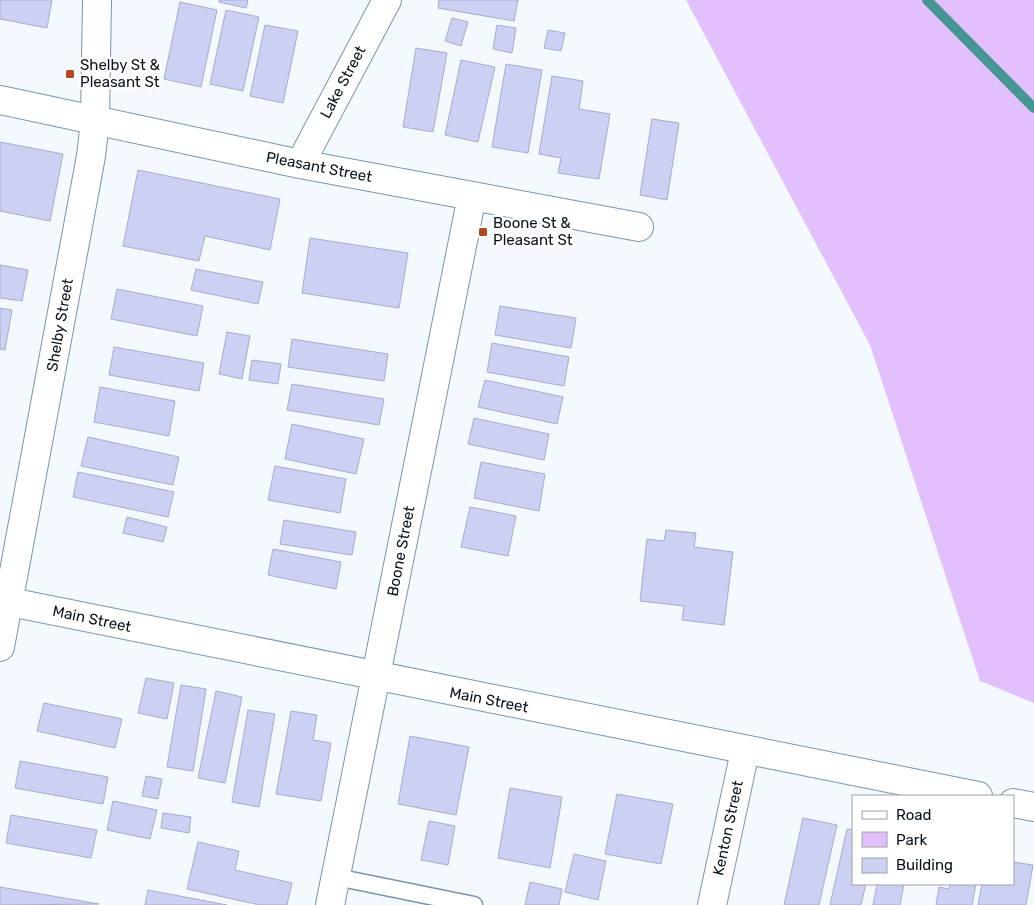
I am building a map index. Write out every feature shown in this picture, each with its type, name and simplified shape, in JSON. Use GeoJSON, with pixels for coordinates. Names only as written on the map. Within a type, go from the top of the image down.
{"type":"FeatureCollection","features":[{"type":"Feature","properties":{"kind":"street","name":"Shelby Street"},"geometry":{"type":"LineString","coordinates":[[0,647],[4,601],[90,156],[94,120],[97,0]]}},
{"type":"Feature","properties":{"kind":"street","name":"Lake Street"},"geometry":{"type":"LineString","coordinates":[[300,164],[386,0]]}},
{"type":"Feature","properties":{"kind":"street","name":"Pleasant Street"},"geometry":{"type":"LineString","coordinates":[[0,100],[300,164],[639,227]]}},
{"type":"Feature","properties":{"kind":"street","name":"Boone Street"},"geometry":{"type":"LineString","coordinates":[[330,905],[472,196]]}},
{"type":"Feature","properties":{"kind":"street","name":"Main Street"},"geometry":{"type":"LineString","coordinates":[[4,601],[745,751],[973,795]]}},
{"type":"Feature","properties":{"kind":"street","name":"Kenton Street"},"geometry":{"type":"LineString","coordinates":[[712,905],[745,751]]}},
{"type":"Feature","properties":{"kind":"street"},"geometry":{"type":"LineString","coordinates":[[1014,803],[1034,807]]}},
{"type":"Feature","properties":{"kind":"lane"},"geometry":{"type":"LineString","coordinates":[[336,877],[474,905]]}},
{"type":"Feature","properties":{"kind":"green space"},"geometry":{"type":"Polygon","coordinates":[[[686,0],[1034,0],[1034,703],[980,681],[870,345],[686,0]]]}},
{"type":"Feature","properties":{"kind":"building"},"geometry":{"type":"Polygon","coordinates":[[[0,0],[52,0],[47,28],[0,19],[0,0]]]}},
{"type":"Feature","properties":{"kind":"building"},"geometry":{"type":"Polygon","coordinates":[[[219,0],[248,0],[246,8],[219,2],[219,0]]]}},
{"type":"Feature","properties":{"kind":"building"},"geometry":{"type":"Polygon","coordinates":[[[439,0],[518,0],[514,21],[438,8],[439,0]]]}},
{"type":"Feature","properties":{"kind":"building"},"geometry":{"type":"Polygon","coordinates":[[[180,2],[217,10],[201,87],[164,79],[180,2]]]}},
{"type":"Feature","properties":{"kind":"building"},"geometry":{"type":"Polygon","coordinates":[[[226,10],[259,17],[243,91],[210,84],[226,10]]]}},
{"type":"Feature","properties":{"kind":"building"},"geometry":{"type":"Polygon","coordinates":[[[452,18],[468,22],[461,46],[445,41],[452,18]]]}},
{"type":"Feature","properties":{"kind":"building"},"geometry":{"type":"Polygon","coordinates":[[[265,25],[298,31],[283,103],[250,96],[265,25]]]}},
{"type":"Feature","properties":{"kind":"building"},"geometry":{"type":"Polygon","coordinates":[[[497,25],[516,28],[512,53],[493,49],[497,25]]]}},
{"type":"Feature","properties":{"kind":"building"},"geometry":{"type":"Polygon","coordinates":[[[548,30],[565,33],[561,51],[544,48],[548,30]]]}},
{"type":"Feature","properties":{"kind":"building"},"geometry":{"type":"Polygon","coordinates":[[[416,48],[447,53],[433,132],[403,127],[416,48]]]}},
{"type":"Feature","properties":{"kind":"building"},"geometry":{"type":"Polygon","coordinates":[[[461,60],[495,67],[478,142],[445,135],[461,60]]]}},
{"type":"Feature","properties":{"kind":"building"},"geometry":{"type":"Polygon","coordinates":[[[506,64],[542,70],[528,153],[492,147],[506,64]]]}},
{"type":"Feature","properties":{"kind":"building"},"geometry":{"type":"Polygon","coordinates":[[[552,76],[583,81],[579,109],[610,114],[599,179],[558,173],[561,158],[539,154],[552,76]]]}},
{"type":"Feature","properties":{"kind":"building"},"geometry":{"type":"Polygon","coordinates":[[[652,119],[679,123],[667,200],[640,195],[652,119]]]}},
{"type":"Feature","properties":{"kind":"building"},"geometry":{"type":"Polygon","coordinates":[[[0,142],[63,154],[50,221],[0,211],[0,142]]]}},
{"type":"Feature","properties":{"kind":"building"},"geometry":{"type":"Polygon","coordinates":[[[138,170],[280,199],[270,250],[205,236],[199,261],[123,246],[138,170]]]}},
{"type":"Feature","properties":{"kind":"building"},"geometry":{"type":"Polygon","coordinates":[[[310,238],[408,253],[399,308],[302,293],[310,238]]]}},
{"type":"Feature","properties":{"kind":"building"},"geometry":{"type":"Polygon","coordinates":[[[0,265],[28,270],[22,301],[0,298],[0,265]]]}},
{"type":"Feature","properties":{"kind":"building"},"geometry":{"type":"Polygon","coordinates":[[[196,269],[263,282],[258,304],[191,290],[196,269]]]}},
{"type":"Feature","properties":{"kind":"building"},"geometry":{"type":"Polygon","coordinates":[[[117,289],[203,306],[197,336],[111,319],[117,289]]]}},
{"type":"Feature","properties":{"kind":"building"},"geometry":{"type":"Polygon","coordinates":[[[500,306],[576,318],[571,348],[495,335],[500,306]]]}},
{"type":"Feature","properties":{"kind":"building"},"geometry":{"type":"Polygon","coordinates":[[[0,308],[12,310],[5,350],[0,349],[0,308]]]}},
{"type":"Feature","properties":{"kind":"building"},"geometry":{"type":"Polygon","coordinates":[[[227,332],[250,336],[242,379],[219,374],[227,332]]]}},
{"type":"Feature","properties":{"kind":"building"},"geometry":{"type":"Polygon","coordinates":[[[292,339],[388,354],[384,381],[288,367],[292,339]]]}},
{"type":"Feature","properties":{"kind":"building"},"geometry":{"type":"Polygon","coordinates":[[[492,343],[569,357],[564,386],[487,372],[492,343]]]}},
{"type":"Feature","properties":{"kind":"building"},"geometry":{"type":"Polygon","coordinates":[[[114,347],[204,363],[199,391],[109,375],[114,347]]]}},
{"type":"Feature","properties":{"kind":"building"},"geometry":{"type":"Polygon","coordinates":[[[252,360],[281,364],[278,384],[249,380],[252,360]]]}},
{"type":"Feature","properties":{"kind":"building"},"geometry":{"type":"Polygon","coordinates":[[[485,380],[563,397],[557,424],[478,407],[485,380]]]}},
{"type":"Feature","properties":{"kind":"building"},"geometry":{"type":"Polygon","coordinates":[[[292,384],[384,399],[379,425],[287,410],[292,384]]]}},
{"type":"Feature","properties":{"kind":"building"},"geometry":{"type":"Polygon","coordinates":[[[100,387],[175,401],[169,436],[94,422],[100,387]]]}},
{"type":"Feature","properties":{"kind":"building"},"geometry":{"type":"Polygon","coordinates":[[[474,418],[549,434],[544,460],[468,444],[474,418]]]}},
{"type":"Feature","properties":{"kind":"building"},"geometry":{"type":"Polygon","coordinates":[[[292,424],[364,439],[356,474],[285,459],[292,424]]]}},
{"type":"Feature","properties":{"kind":"building"},"geometry":{"type":"Polygon","coordinates":[[[88,437],[179,457],[173,485],[81,466],[88,437]]]}},
{"type":"Feature","properties":{"kind":"building"},"geometry":{"type":"Polygon","coordinates":[[[481,462],[545,474],[539,511],[474,498],[481,462]]]}},
{"type":"Feature","properties":{"kind":"building"},"geometry":{"type":"Polygon","coordinates":[[[275,466],[346,479],[340,513],[268,500],[275,466]]]}},
{"type":"Feature","properties":{"kind":"building"},"geometry":{"type":"Polygon","coordinates":[[[78,472],[174,492],[168,517],[73,497],[78,472]]]}},
{"type":"Feature","properties":{"kind":"building"},"geometry":{"type":"Polygon","coordinates":[[[470,507],[516,516],[508,556],[461,547],[470,507]]]}},
{"type":"Feature","properties":{"kind":"building"},"geometry":{"type":"Polygon","coordinates":[[[127,517],[167,527],[163,542],[123,533],[127,517]]]}},
{"type":"Feature","properties":{"kind":"building"},"geometry":{"type":"Polygon","coordinates":[[[284,520],[356,532],[352,555],[280,544],[284,520]]]}},
{"type":"Feature","properties":{"kind":"building"},"geometry":{"type":"Polygon","coordinates":[[[666,530],[696,533],[694,547],[733,552],[724,625],[682,620],[684,606],[640,601],[647,539],[664,541],[666,530]]]}},
{"type":"Feature","properties":{"kind":"building"},"geometry":{"type":"Polygon","coordinates":[[[273,549],[341,562],[336,589],[268,575],[273,549]]]}},
{"type":"Feature","properties":{"kind":"building"},"geometry":{"type":"Polygon","coordinates":[[[146,678],[174,683],[167,719],[138,713],[146,678]]]}},
{"type":"Feature","properties":{"kind":"building"},"geometry":{"type":"Polygon","coordinates":[[[181,685],[206,689],[193,771],[167,767],[181,685]]]}},
{"type":"Feature","properties":{"kind":"building"},"geometry":{"type":"Polygon","coordinates":[[[216,691],[242,697],[225,783],[198,778],[216,691]]]}},
{"type":"Feature","properties":{"kind":"building"},"geometry":{"type":"Polygon","coordinates":[[[44,703],[122,719],[115,748],[37,731],[44,703]]]}},
{"type":"Feature","properties":{"kind":"building"},"geometry":{"type":"Polygon","coordinates":[[[248,710],[275,714],[259,807],[232,802],[248,710]]]}},
{"type":"Feature","properties":{"kind":"building"},"geometry":{"type":"Polygon","coordinates":[[[291,711],[317,715],[313,740],[331,743],[321,801],[276,794],[291,711]]]}},
{"type":"Feature","properties":{"kind":"building"},"geometry":{"type":"Polygon","coordinates":[[[410,736],[469,747],[456,815],[398,804],[410,736]]]}},
{"type":"Feature","properties":{"kind":"building"},"geometry":{"type":"Polygon","coordinates":[[[20,761],[108,777],[103,804],[15,788],[20,761]]]}},
{"type":"Feature","properties":{"kind":"building"},"geometry":{"type":"Polygon","coordinates":[[[146,776],[162,779],[158,799],[142,796],[146,776]]]}},
{"type":"Feature","properties":{"kind":"building"},"geometry":{"type":"Polygon","coordinates":[[[510,788],[562,797],[550,868],[498,858],[510,788]]]}},
{"type":"Feature","properties":{"kind":"building"},"geometry":{"type":"Polygon","coordinates":[[[617,794],[673,804],[661,864],[605,854],[617,794]]]}},
{"type":"Feature","properties":{"kind":"building"},"geometry":{"type":"Polygon","coordinates":[[[113,801],[157,810],[150,839],[107,830],[113,801]]]}},
{"type":"Feature","properties":{"kind":"building"},"geometry":{"type":"Polygon","coordinates":[[[163,813],[191,817],[189,833],[161,828],[163,813]]]}},
{"type":"Feature","properties":{"kind":"building"},"geometry":{"type":"Polygon","coordinates":[[[11,815],[97,830],[91,858],[6,843],[11,815]]]}},
{"type":"Feature","properties":{"kind":"building"},"geometry":{"type":"Polygon","coordinates":[[[803,818],[837,825],[819,905],[784,905],[803,818]]]}},
{"type":"Feature","properties":{"kind":"building"},"geometry":{"type":"Polygon","coordinates":[[[429,821],[455,826],[448,865],[421,860],[429,821]]]}},
{"type":"Feature","properties":{"kind":"building"},"geometry":{"type":"Polygon","coordinates":[[[847,829],[852,830],[852,885],[866,885],[861,905],[830,905],[847,829]]]}},
{"type":"Feature","properties":{"kind":"building"},"geometry":{"type":"Polygon","coordinates":[[[198,842],[239,851],[235,870],[292,883],[287,905],[260,905],[187,889],[198,842]]]}},
{"type":"Feature","properties":{"kind":"building"},"geometry":{"type":"Polygon","coordinates":[[[574,854],[606,861],[598,900],[565,892],[574,854]]]}},
{"type":"Feature","properties":{"kind":"building"},"geometry":{"type":"Polygon","coordinates":[[[1014,862],[1033,865],[1026,905],[978,905],[982,885],[1014,885],[1014,862]]]}},
{"type":"Feature","properties":{"kind":"building"},"geometry":{"type":"Polygon","coordinates":[[[530,882],[562,889],[559,905],[525,905],[530,882]]]}},
{"type":"Feature","properties":{"kind":"building"},"geometry":{"type":"Polygon","coordinates":[[[877,885],[904,885],[900,905],[873,905],[877,885]]]}},
{"type":"Feature","properties":{"kind":"building"},"geometry":{"type":"Polygon","coordinates":[[[950,885],[976,885],[972,905],[936,905],[939,887],[949,889],[950,885]]]}},
{"type":"Feature","properties":{"kind":"building"},"geometry":{"type":"Polygon","coordinates":[[[0,887],[99,904],[0,905],[0,887]]]}},
{"type":"Feature","properties":{"kind":"building"},"geometry":{"type":"Polygon","coordinates":[[[148,890],[227,905],[145,905],[148,890]]]}},
{"type":"Feature","properties":{"kind":"waterway"},"geometry":{"type":"LineString","coordinates":[[927,0],[1034,108]]}},
{"type":"Feature","properties":{"kind":"place","name":"Shelby St & Pleasant St"},"geometry":{"type":"Point","coordinates":[70,74]}},
{"type":"Feature","properties":{"kind":"place","name":"Boone St & Pleasant St"},"geometry":{"type":"Point","coordinates":[483,232]}}]}
